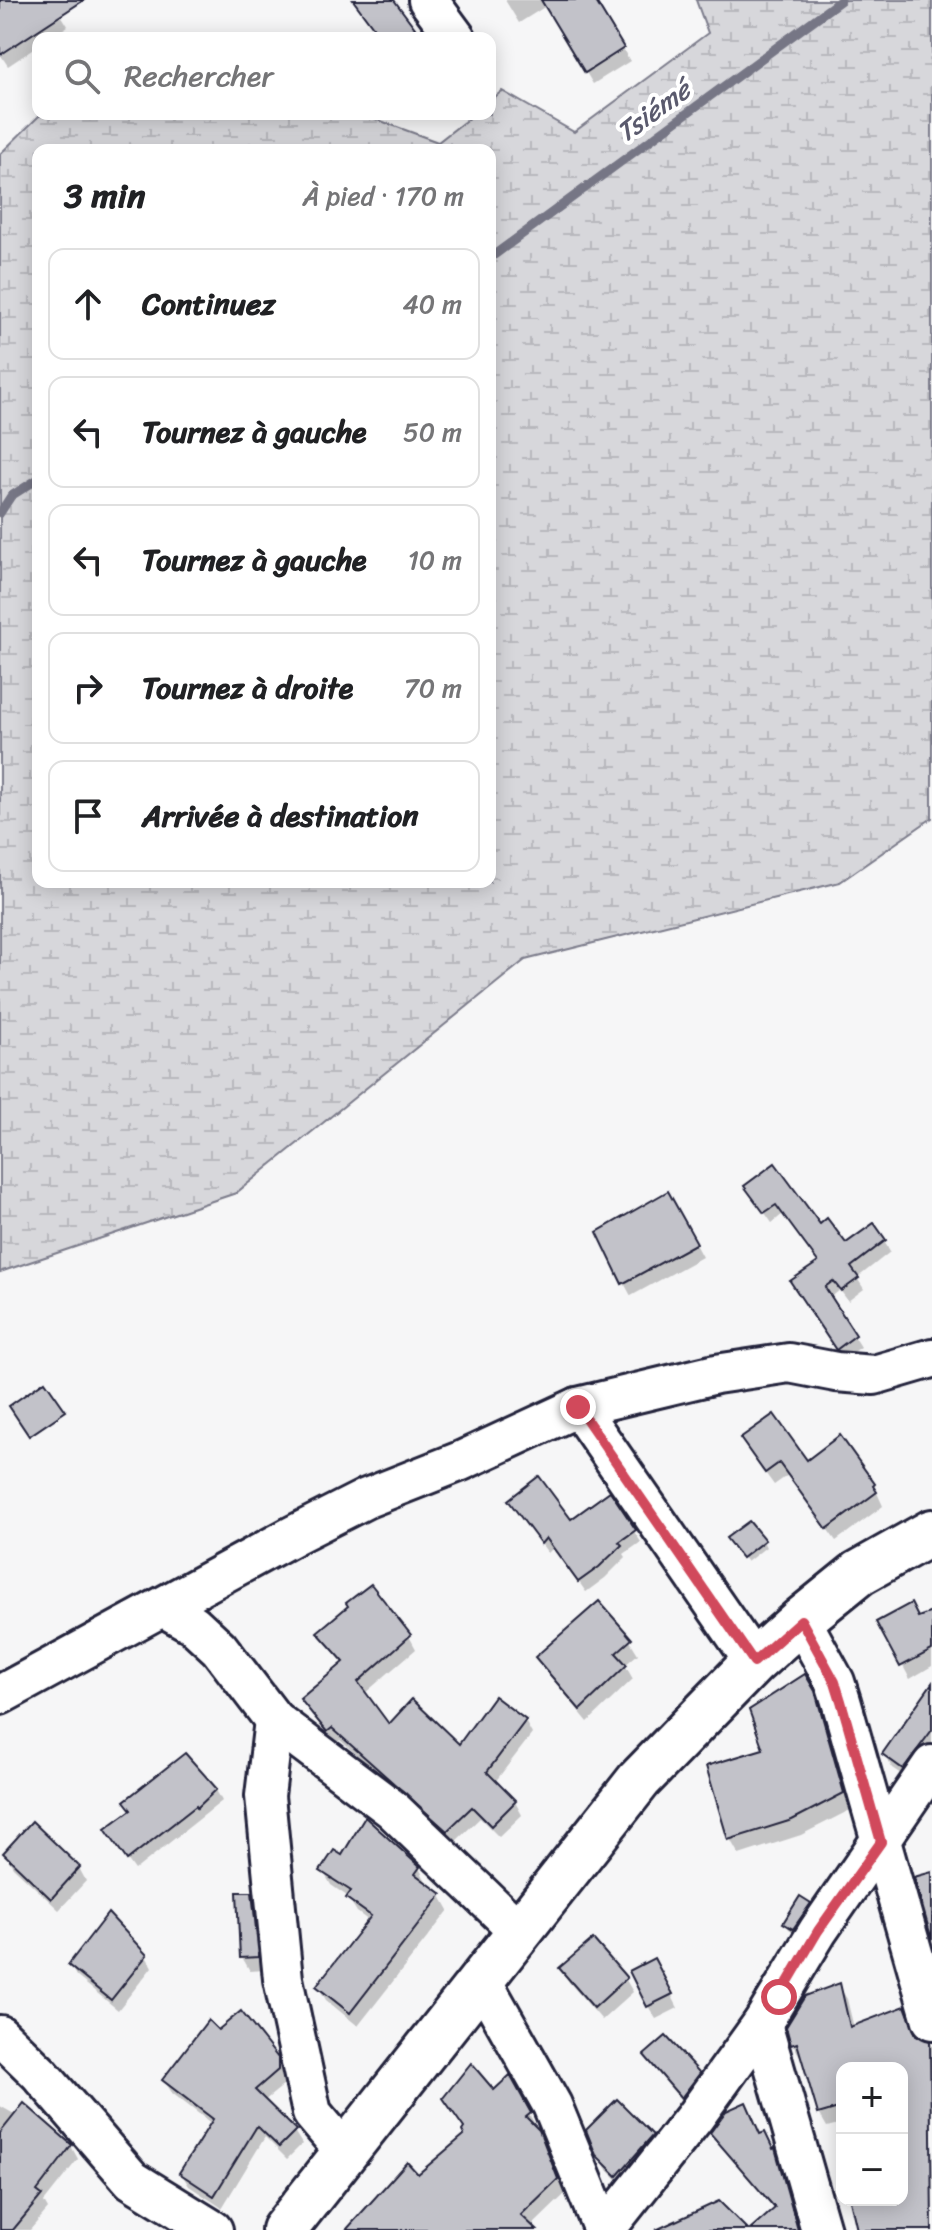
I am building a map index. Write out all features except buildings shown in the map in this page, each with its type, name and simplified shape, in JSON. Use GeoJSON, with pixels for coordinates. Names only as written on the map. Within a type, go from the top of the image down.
{"type":"FeatureCollection","features":[{"type":"Feature","properties":{"kind":"main road"},"geometry":{"type":"LineString","coordinates":[[284,2230],[639,1780],[754,1662],[801,1620],[859,1573],[932,1532]]}},
{"type":"Feature","properties":{"kind":"street"},"geometry":{"type":"LineString","coordinates":[[428,0],[452,32]]}},
{"type":"Feature","properties":{"kind":"street"},"geometry":{"type":"LineString","coordinates":[[0,1695],[367,1498],[461,1461],[578,1407],[716,1374],[789,1363],[874,1375],[932,1358]]}},
{"type":"Feature","properties":{"kind":"street"},"geometry":{"type":"LineString","coordinates":[[578,1407],[754,1662]]}},
{"type":"Feature","properties":{"kind":"street"},"geometry":{"type":"LineString","coordinates":[[163,1607],[193,1624],[219,1648],[274,1720],[392,1809],[518,1930]]}},
{"type":"Feature","properties":{"kind":"street"},"geometry":{"type":"LineString","coordinates":[[801,1620],[835,1682],[932,2020]]}},
{"type":"Feature","properties":{"kind":"street"},"geometry":{"type":"LineString","coordinates":[[274,1720],[265,1796],[283,1979],[312,2113],[345,2152]]}},
{"type":"Feature","properties":{"kind":"street"},"geometry":{"type":"LineString","coordinates":[[481,1979],[552,2105],[604,2230],[694,2118],[762,2024],[818,1931],[932,1765]]}},
{"type":"Feature","properties":{"kind":"street"},"geometry":{"type":"LineString","coordinates":[[762,2024],[821,2230]]}},
{"type":"Feature","properties":{"kind":"street"},"geometry":{"type":"LineString","coordinates":[[0,2035],[40,2074],[132,2180],[213,2230]]}},
{"type":"Feature","properties":{"kind":"green space"},"geometry":{"type":"Polygon","coordinates":[[[696,0],[932,0],[932,818],[840,882],[525,960],[236,1193],[0,1272],[0,154],[35,120],[378,120],[438,142],[466,120],[496,120],[496,96],[502,91],[574,132],[708,33],[696,0]]]}},
{"type":"Feature","properties":{"kind":"waterway","name":"Tsiémé"},"geometry":{"type":"LineString","coordinates":[[496,254],[841,0]]}},
{"type":"Feature","properties":{"kind":"waterway","name":"Tsiémé"},"geometry":{"type":"LineString","coordinates":[[0,513],[11,496],[32,483]]}},
{"type":"Feature","properties":{"kind":"route"},"geometry":{"type":"LineString","coordinates":[[578,1407],[754,1662],[801,1620],[835,1682],[881,1842],[818,1931],[779,1997]]}}]}
